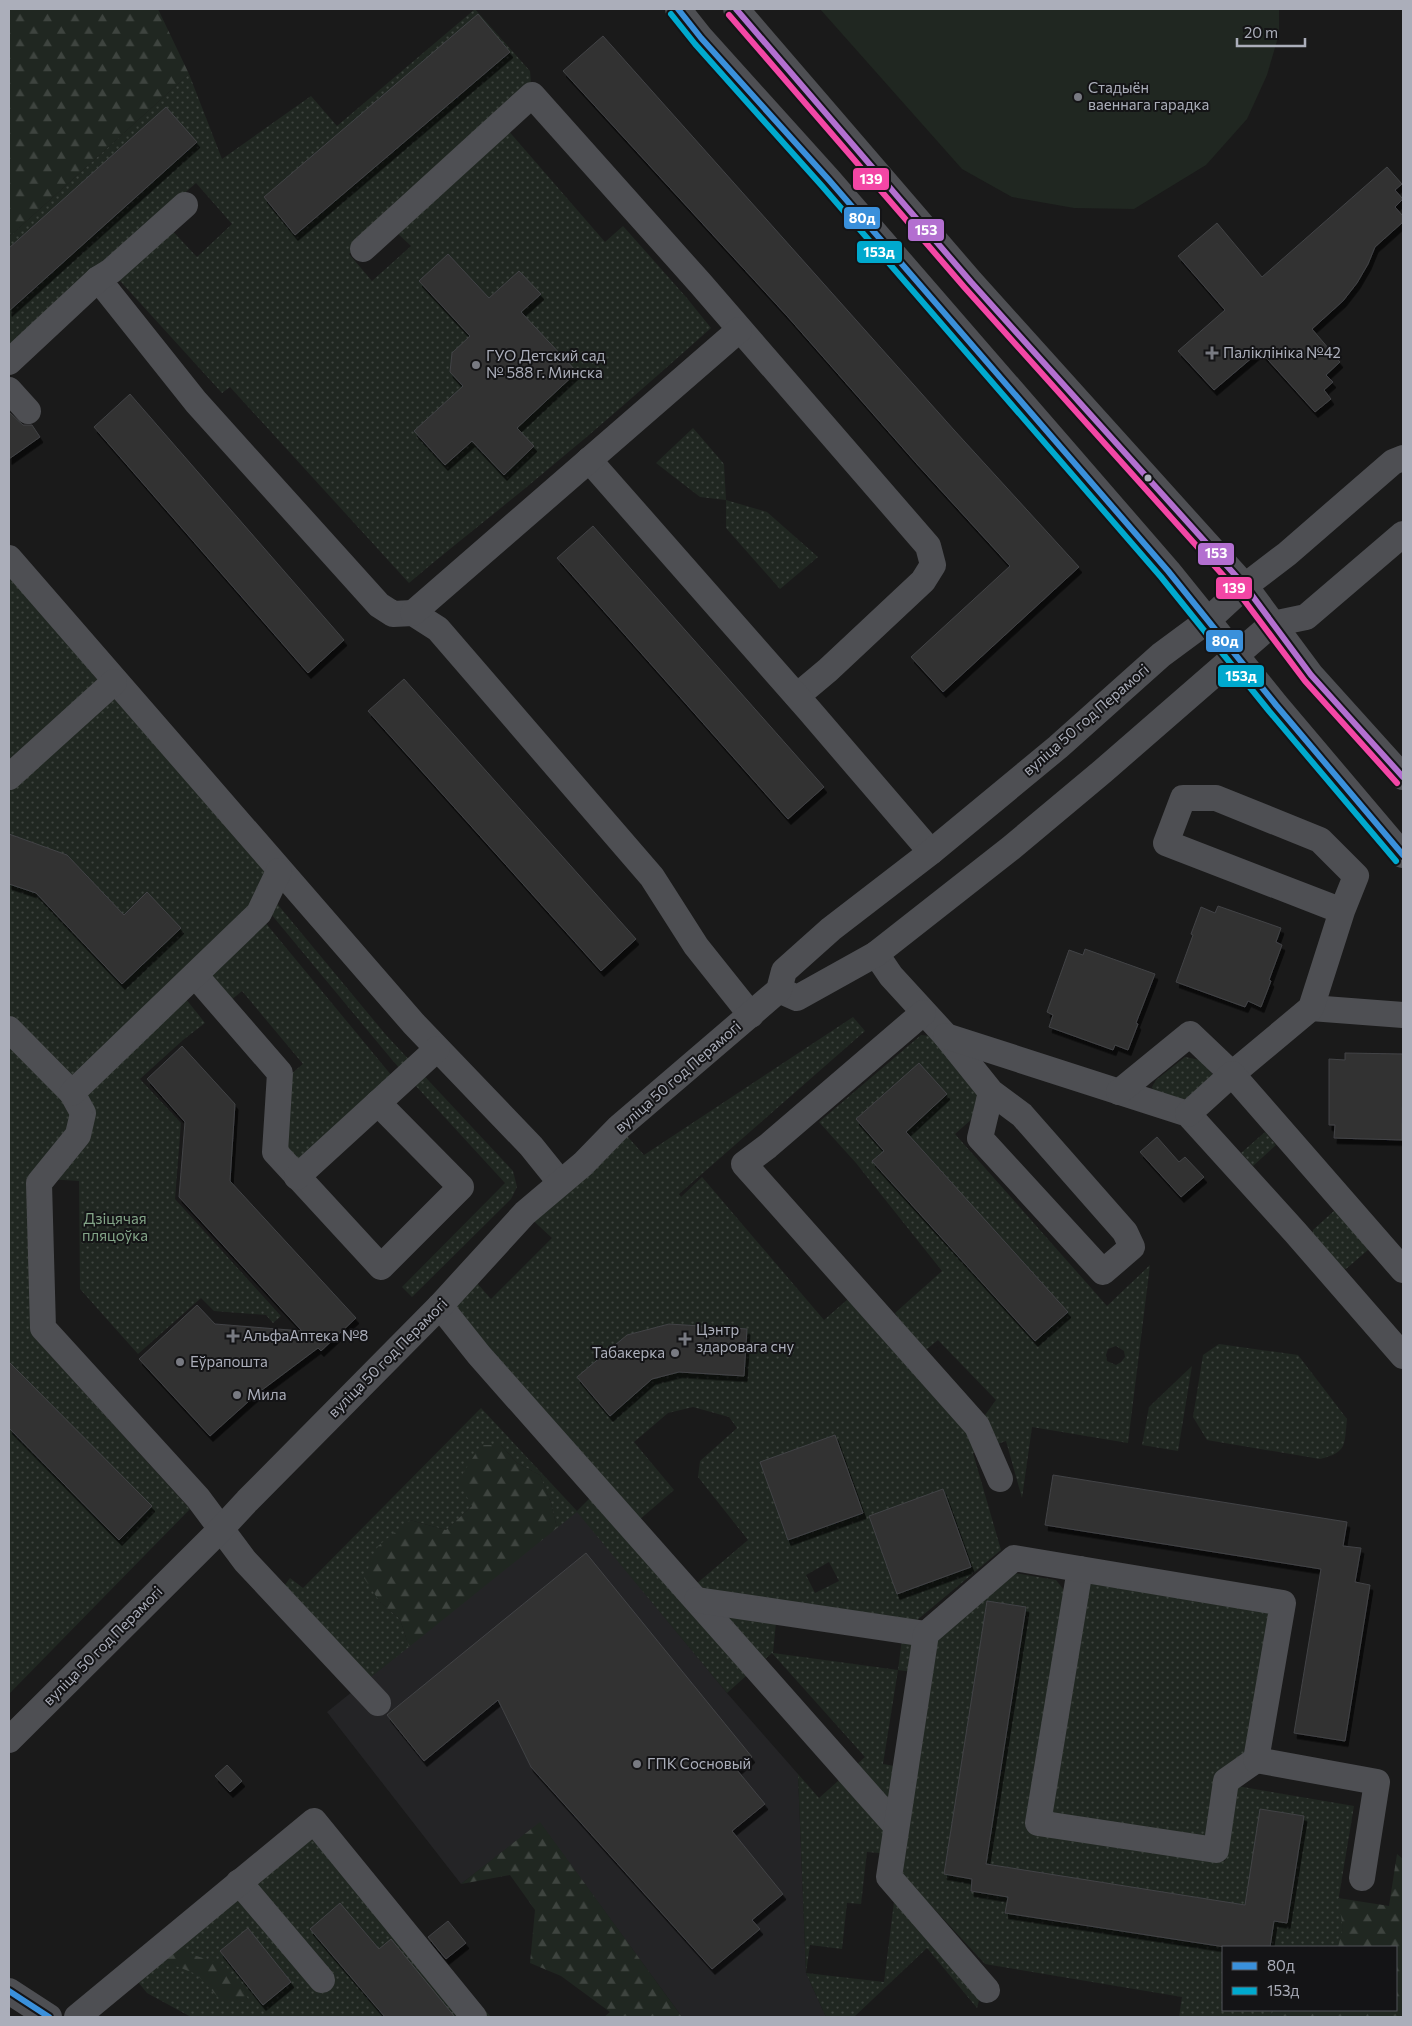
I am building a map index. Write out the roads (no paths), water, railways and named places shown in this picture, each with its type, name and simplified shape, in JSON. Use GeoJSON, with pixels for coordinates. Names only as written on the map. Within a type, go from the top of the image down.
{"type":"FeatureCollection","features":[{"type":"Feature","properties":{"kind":"street"},"geometry":{"type":"LineString","coordinates":[[678,9],[701,38],[829,180],[1168,571],[1276,705],[1403,855]]}},
{"type":"Feature","properties":{"kind":"street"},"geometry":{"type":"LineString","coordinates":[[736,9],[972,282],[1245,586],[1311,675],[1403,777]]}},
{"type":"Feature","properties":{"kind":"street"},"geometry":{"type":"LineString","coordinates":[[364,249],[532,95],[928,546],[933,565],[922,581],[828,670],[797,696]]}},
{"type":"Feature","properties":{"kind":"street"},"geometry":{"type":"LineString","coordinates":[[9,362],[98,279],[111,271],[185,205]]}},
{"type":"Feature","properties":{"kind":"street"},"geometry":{"type":"LineString","coordinates":[[98,279],[196,402],[379,605],[393,614],[413,613],[438,629],[652,877],[696,946],[751,1014]]}},
{"type":"Feature","properties":{"kind":"street"},"geometry":{"type":"LineString","coordinates":[[413,613],[739,330]]}},
{"type":"Feature","properties":{"kind":"street"},"geometry":{"type":"LineString","coordinates":[[9,390],[28,411]]}},
{"type":"Feature","properties":{"kind":"street","name":"вуліца 50 год Перамогі"},"geometry":{"type":"LineString","coordinates":[[12,1731],[222,1528],[440,1306],[525,1213],[583,1164],[619,1127],[779,990],[784,971],[831,929],[931,852],[1058,747],[1161,654],[1207,621],[1245,586],[1286,554],[1393,462],[1403,458]]}},
{"type":"Feature","properties":{"kind":"street"},"geometry":{"type":"LineString","coordinates":[[588,460],[797,696],[931,852]]}},
{"type":"Feature","properties":{"kind":"street"},"geometry":{"type":"LineString","coordinates":[[779,990],[797,998],[876,954],[1018,842],[1272,624],[1306,616],[1403,534]]}},
{"type":"Feature","properties":{"kind":"street"},"geometry":{"type":"LineString","coordinates":[[9,558],[114,682],[230,811],[279,871],[437,1049],[531,1146],[560,1182]]}},
{"type":"Feature","properties":{"kind":"street"},"geometry":{"type":"LineString","coordinates":[[9,777],[114,682]]}},
{"type":"Feature","properties":{"kind":"street"},"geometry":{"type":"LineString","coordinates":[[1188,1114],[1232,1074],[1311,1008],[1342,911],[1356,876],[1320,840],[1216,798],[1183,798],[1166,843],[1342,911]]}},
{"type":"Feature","properties":{"kind":"street"},"geometry":{"type":"LineString","coordinates":[[72,1093],[260,913],[279,871]]}},
{"type":"Feature","properties":{"kind":"street"},"geometry":{"type":"LineString","coordinates":[[876,954],[891,976],[946,1036],[991,1092],[1022,1115],[1125,1232],[1132,1247],[1103,1272],[980,1138],[991,1092]]}},
{"type":"Feature","properties":{"kind":"street"},"geometry":{"type":"LineString","coordinates":[[195,975],[280,1072],[275,1152],[296,1177],[381,1267],[461,1187],[378,1103]]}},
{"type":"Feature","properties":{"kind":"street"},"geometry":{"type":"LineString","coordinates":[[1311,1008],[1403,1015]]}},
{"type":"Feature","properties":{"kind":"street"},"geometry":{"type":"LineString","coordinates":[[923,1013],[768,1146],[744,1164],[978,1426],[1000,1479]]}},
{"type":"Feature","properties":{"kind":"street"},"geometry":{"type":"LineString","coordinates":[[9,1029],[72,1093],[83,1113],[78,1135],[38,1183],[43,1328],[198,1498],[245,1561],[378,1703]]}},
{"type":"Feature","properties":{"kind":"street"},"geometry":{"type":"LineString","coordinates":[[1118,1092],[1190,1034],[1232,1074],[1403,1270]]}},
{"type":"Feature","properties":{"kind":"street"},"geometry":{"type":"LineString","coordinates":[[946,1036],[1188,1114],[1295,1232],[1403,1356]]}},
{"type":"Feature","properties":{"kind":"street"},"geometry":{"type":"LineString","coordinates":[[296,1177],[437,1049]]}},
{"type":"Feature","properties":{"kind":"street"},"geometry":{"type":"LineString","coordinates":[[440,1306],[479,1355],[698,1600],[896,1826]]}},
{"type":"Feature","properties":{"kind":"street"},"geometry":{"type":"LineString","coordinates":[[987,1990],[888,1876],[926,1634],[1014,1558],[1080,1569],[1284,1603],[1256,1760],[1226,1781],[1216,1850],[1038,1823],[1080,1569]]}},
{"type":"Feature","properties":{"kind":"street"},"geometry":{"type":"LineString","coordinates":[[698,1600],[926,1634]]}},
{"type":"Feature","properties":{"kind":"street"},"geometry":{"type":"LineString","coordinates":[[1256,1760],[1377,1782],[1362,1878]]}},
{"type":"Feature","properties":{"kind":"street"},"geometry":{"type":"LineString","coordinates":[[77,2017],[314,1820],[474,2017]]}},
{"type":"Feature","properties":{"kind":"street"},"geometry":{"type":"LineString","coordinates":[[239,1882],[322,1980]]}},
{"type":"Feature","properties":{"kind":"street"},"geometry":{"type":"LineString","coordinates":[[9,1991],[49,2017]]}},
{"type":"Feature","properties":{"kind":"place","name":"Стадыён ваеннага гарадка"},"geometry":{"type":"Point","coordinates":[1078,97]}},
{"type":"Feature","properties":{"kind":"place","name":"Паліклініка №42"},"geometry":{"type":"Point","coordinates":[1212,353]}},
{"type":"Feature","properties":{"kind":"place","name":"ГУО Детский сад № 588 г. Минска"},"geometry":{"type":"Point","coordinates":[476,365]}},
{"type":"Feature","properties":{"kind":"place","name":"АльфаАптека №8"},"geometry":{"type":"Point","coordinates":[233,1336]}},
{"type":"Feature","properties":{"kind":"place","name":"Цэнтр здаровага сну"},"geometry":{"type":"Point","coordinates":[685,1339]}},
{"type":"Feature","properties":{"kind":"place","name":"Табакерка"},"geometry":{"type":"Point","coordinates":[675,1353]}},
{"type":"Feature","properties":{"kind":"place","name":"Еўрапошта"},"geometry":{"type":"Point","coordinates":[180,1362]}},
{"type":"Feature","properties":{"kind":"place","name":"Мила"},"geometry":{"type":"Point","coordinates":[237,1395]}},
{"type":"Feature","properties":{"kind":"place","name":"ГПК Сосновый"},"geometry":{"type":"Point","coordinates":[637,1764]}},
{"type":"Feature","properties":{"kind":"park label","name":"Дзіцячая пляцоўка"},"geometry":{"type":"Point","coordinates":[115,1228]}}]}
